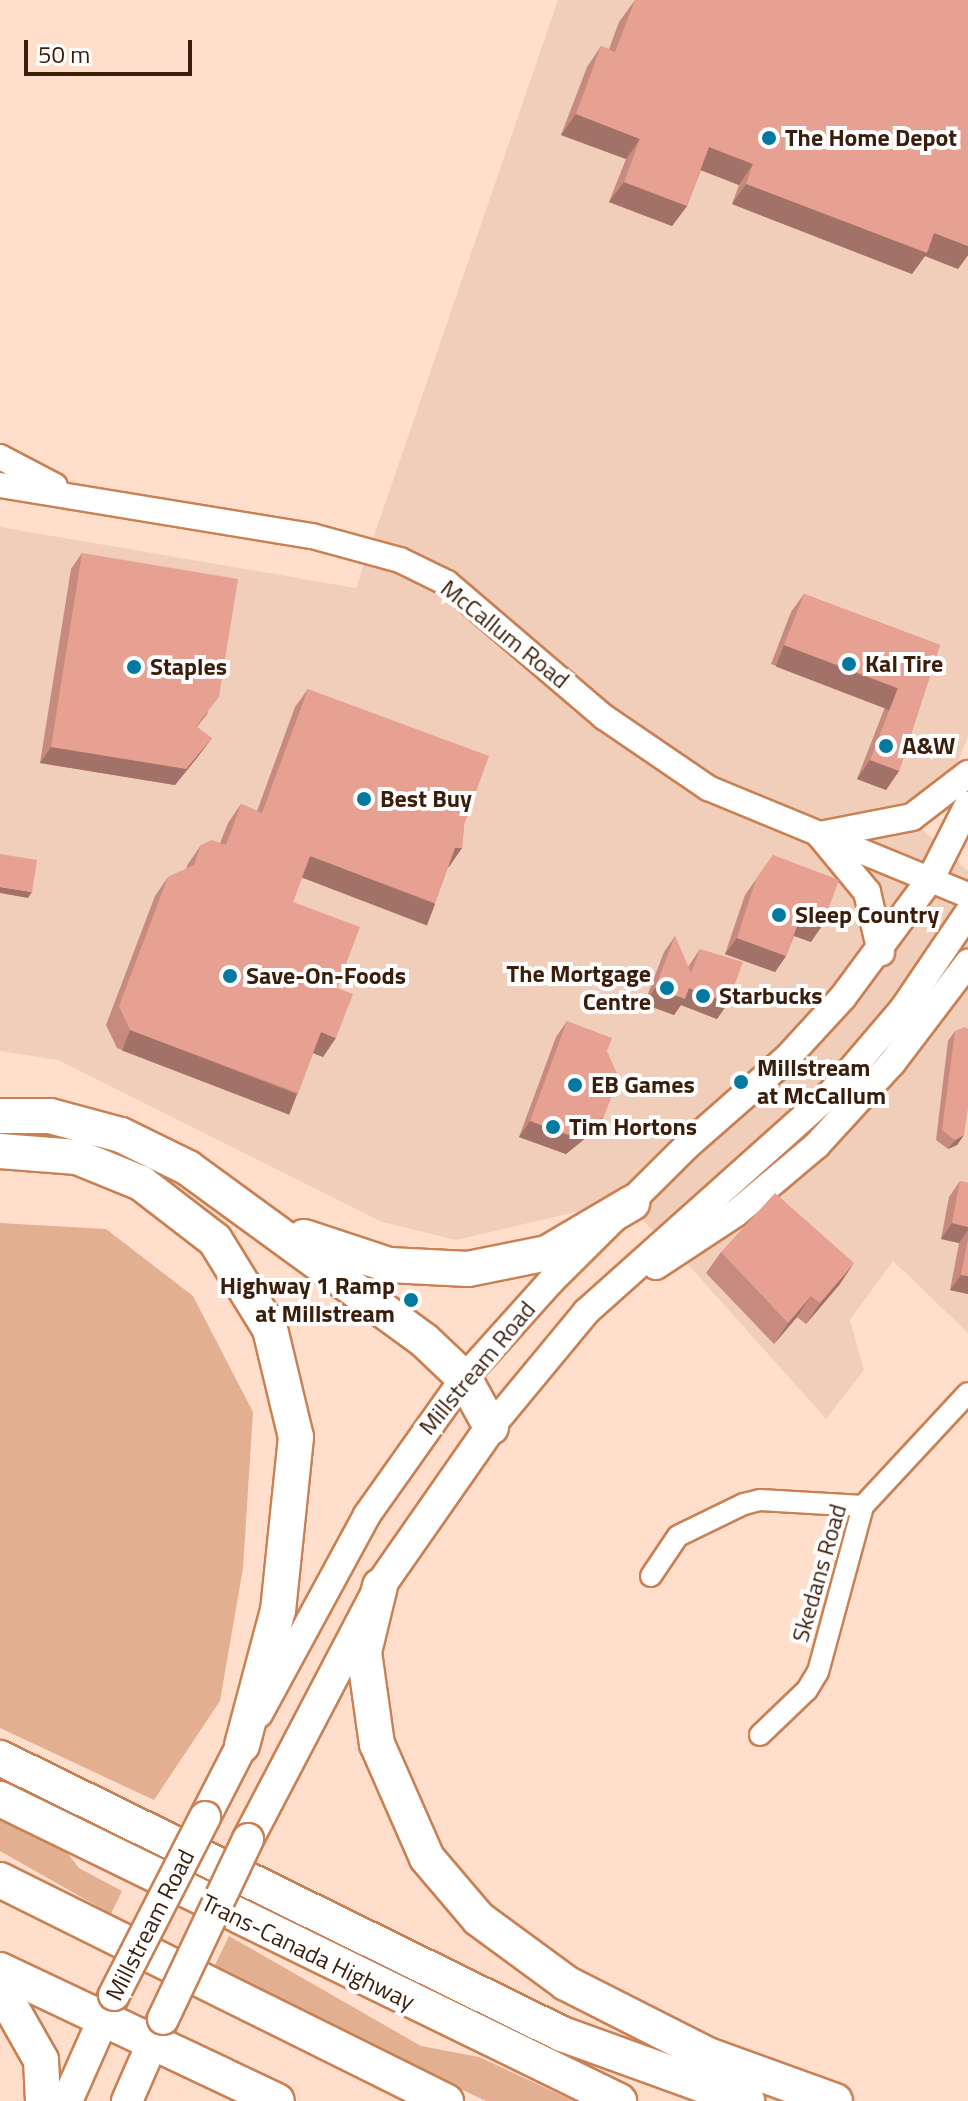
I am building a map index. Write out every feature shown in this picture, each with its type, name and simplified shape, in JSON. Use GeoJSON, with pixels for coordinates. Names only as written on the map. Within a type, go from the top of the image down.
{"type":"FeatureCollection","features":[{"type":"Feature","properties":{"kind":"highway"},"geometry":{"type":"LineString","coordinates":[[0,1116],[50,1116],[121,1135],[188,1168],[259,1216],[425,1341],[464,1378],[491,1427]]}},
{"type":"Feature","properties":{"kind":"highway"},"geometry":{"type":"LineString","coordinates":[[0,1151],[77,1157],[141,1183],[215,1240],[270,1329],[296,1437],[278,1610],[242,1745]]}},
{"type":"Feature","properties":{"kind":"highway"},"geometry":{"type":"LineString","coordinates":[[259,1216],[324,1247],[389,1265],[468,1269],[547,1253],[632,1203]]}},
{"type":"Feature","properties":{"kind":"highway"},"geometry":{"type":"LineString","coordinates":[[380,1586],[364,1652],[377,1744],[427,1858],[479,1919],[566,1983],[708,2055],[835,2101]]}},
{"type":"Feature","properties":{"kind":"highway"},"geometry":{"type":"LineString","coordinates":[[0,1758],[562,2034],[747,2101]]}},
{"type":"Feature","properties":{"kind":"highway","name":"Trans-Canada Highway"},"geometry":{"type":"LineString","coordinates":[[0,1799],[619,2101]]}},
{"type":"Feature","properties":{"kind":"highway"},"geometry":{"type":"LineString","coordinates":[[0,1880],[446,2101]]}},
{"type":"Feature","properties":{"kind":"highway"},"geometry":{"type":"LineString","coordinates":[[0,1970],[109,2006],[277,2101]]}},
{"type":"Feature","properties":{"kind":"highway"},"geometry":{"type":"LineString","coordinates":[[0,1998],[11,2007],[41,2060],[43,2101]]}},
{"type":"Feature","properties":{"kind":"main road"},"geometry":{"type":"LineString","coordinates":[[881,952],[867,892],[820,835],[912,817],[968,774]]}},
{"type":"Feature","properties":{"kind":"main road","name":"Millstream Road"},"geometry":{"type":"LineString","coordinates":[[67,2101],[109,2006],[205,1817],[367,1515],[464,1378],[541,1291],[787,1058],[881,952],[931,878],[968,805]]}},
{"type":"Feature","properties":{"kind":"main road","name":"Millstream Road"},"geometry":{"type":"LineString","coordinates":[[127,2101],[248,1839],[380,1586],[491,1427],[586,1312],[833,1091],[903,1009],[968,913]]}},
{"type":"Feature","properties":{"kind":"main road"},"geometry":{"type":"LineString","coordinates":[[586,1312],[735,1214],[817,1145],[892,1063],[968,963]]}},
{"type":"Feature","properties":{"kind":"street"},"geometry":{"type":"LineString","coordinates":[[0,457],[75,496]]}},
{"type":"Feature","properties":{"kind":"street","name":"McCallum Road"},"geometry":{"type":"LineString","coordinates":[[0,485],[312,536],[400,560],[459,592],[604,717],[668,764],[708,788],[968,895]]}},
{"type":"Feature","properties":{"kind":"street","name":"Skedans Road"},"geometry":{"type":"LineString","coordinates":[[760,1735],[807,1690],[818,1672],[863,1506],[968,1393]]}},
{"type":"Feature","properties":{"kind":"street"},"geometry":{"type":"LineString","coordinates":[[651,1576],[678,1536],[744,1504],[760,1500],[863,1506]]}},
{"type":"Feature","properties":{"kind":"shaded area"},"geometry":{"type":"Polygon","coordinates":[[[558,0],[968,0],[968,736],[942,803],[921,828],[968,871],[968,1333],[893,1261],[850,1320],[864,1370],[826,1419],[692,1269],[623,1201],[456,1240],[382,1222],[58,1060],[0,1051],[0,527],[356,588],[558,0]]]}},
{"type":"Feature","properties":{"kind":"shaded area"},"geometry":{"type":"Polygon","coordinates":[[[0,1223],[106,1229],[193,1296],[253,1412],[243,1568],[220,1701],[154,1800],[0,1728],[0,1223]]]}},
{"type":"Feature","properties":{"kind":"shaded area"},"geometry":{"type":"Polygon","coordinates":[[[0,1819],[65,1850],[79,1868],[122,1891],[111,1914],[0,1851],[0,1819]]]}},
{"type":"Feature","properties":{"kind":"shaded area"},"geometry":{"type":"Polygon","coordinates":[[[229,1936],[421,2046],[479,2057],[574,2101],[486,2101],[372,2047],[214,1967],[229,1936]]]}},
{"type":"Feature","properties":{"kind":"building","name":"The Home Depot"},"geometry":{"type":"Polygon","coordinates":[[[635,0],[968,0],[968,246],[934,233],[927,253],[746,184],[753,164],[709,147],[687,206],[624,182],[640,139],[576,114],[601,46],[615,52],[635,0]]]}},
{"type":"Feature","properties":{"kind":"building","name":"Staples"},"geometry":{"type":"Polygon","coordinates":[[[82,553],[238,579],[219,697],[196,726],[212,738],[186,769],[51,747],[82,553]]]}},
{"type":"Feature","properties":{"kind":"building"},"geometry":{"type":"Polygon","coordinates":[[[804,594],[940,645],[899,771],[870,760],[898,688],[784,645],[804,594]]]}},
{"type":"Feature","properties":{"kind":"building"},"geometry":{"type":"Polygon","coordinates":[[[308,689],[489,756],[464,825],[462,848],[455,848],[435,903],[310,856],[293,902],[360,927],[337,988],[353,994],[336,1038],[321,1032],[298,1093],[130,1030],[119,1006],[168,877],[194,865],[201,845],[212,840],[226,845],[241,804],[262,813],[308,689]]]}},
{"type":"Feature","properties":{"kind":"building"},"geometry":{"type":"Polygon","coordinates":[[[0,854],[37,860],[32,892],[0,887],[0,854]]]}},
{"type":"Feature","properties":{"kind":"building","name":"Sleep Country"},"geometry":{"type":"Polygon","coordinates":[[[773,855],[839,880],[822,926],[800,918],[786,956],[737,938],[756,879],[773,855]]]}},
{"type":"Feature","properties":{"kind":"building"},"geometry":{"type":"Polygon","coordinates":[[[675,936],[691,973],[700,949],[743,962],[728,1003],[689,988],[685,999],[655,988],[675,936]]]}},
{"type":"Feature","properties":{"kind":"building"},"geometry":{"type":"Polygon","coordinates":[[[567,1021],[612,1038],[607,1051],[619,1078],[604,1116],[577,1138],[530,1121],[567,1021]]]}},
{"type":"Feature","properties":{"kind":"building"},"geometry":{"type":"Polygon","coordinates":[[[965,1027],[968,1029],[968,1108],[964,1135],[955,1140],[942,1130],[955,1031],[965,1027]]]}},
{"type":"Feature","properties":{"kind":"building"},"geometry":{"type":"Polygon","coordinates":[[[960,1181],[968,1183],[968,1227],[952,1223],[960,1181]]]}},
{"type":"Feature","properties":{"kind":"building"},"geometry":{"type":"Polygon","coordinates":[[[775,1193],[854,1263],[820,1303],[811,1296],[788,1323],[721,1252],[775,1193]]]}},
{"type":"Feature","properties":{"kind":"building"},"geometry":{"type":"Polygon","coordinates":[[[968,1239],[968,1276],[961,1275],[968,1239]]]}},
{"type":"Feature","properties":{"kind":"place","name":"The Home Depot"},"geometry":{"type":"Point","coordinates":[769,138]}},
{"type":"Feature","properties":{"kind":"place","name":"Kal Tire"},"geometry":{"type":"Point","coordinates":[849,664]}},
{"type":"Feature","properties":{"kind":"place","name":"Staples"},"geometry":{"type":"Point","coordinates":[134,667]}},
{"type":"Feature","properties":{"kind":"place","name":"A&W"},"geometry":{"type":"Point","coordinates":[886,746]}},
{"type":"Feature","properties":{"kind":"place","name":"Best Buy"},"geometry":{"type":"Point","coordinates":[364,799]}},
{"type":"Feature","properties":{"kind":"place","name":"Sleep Country"},"geometry":{"type":"Point","coordinates":[779,915]}},
{"type":"Feature","properties":{"kind":"place","name":"Save-On-Foods"},"geometry":{"type":"Point","coordinates":[230,976]}},
{"type":"Feature","properties":{"kind":"place","name":"The Mortgage Centre"},"geometry":{"type":"Point","coordinates":[667,988]}},
{"type":"Feature","properties":{"kind":"place","name":"Starbucks"},"geometry":{"type":"Point","coordinates":[703,996]}},
{"type":"Feature","properties":{"kind":"place","name":"Millstream at McCallum"},"geometry":{"type":"Point","coordinates":[741,1082]}},
{"type":"Feature","properties":{"kind":"place","name":"EB Games"},"geometry":{"type":"Point","coordinates":[575,1085]}},
{"type":"Feature","properties":{"kind":"place","name":"Tim Hortons"},"geometry":{"type":"Point","coordinates":[553,1127]}},
{"type":"Feature","properties":{"kind":"place","name":"Highway 1 Ramp at Millstream"},"geometry":{"type":"Point","coordinates":[411,1300]}}]}
